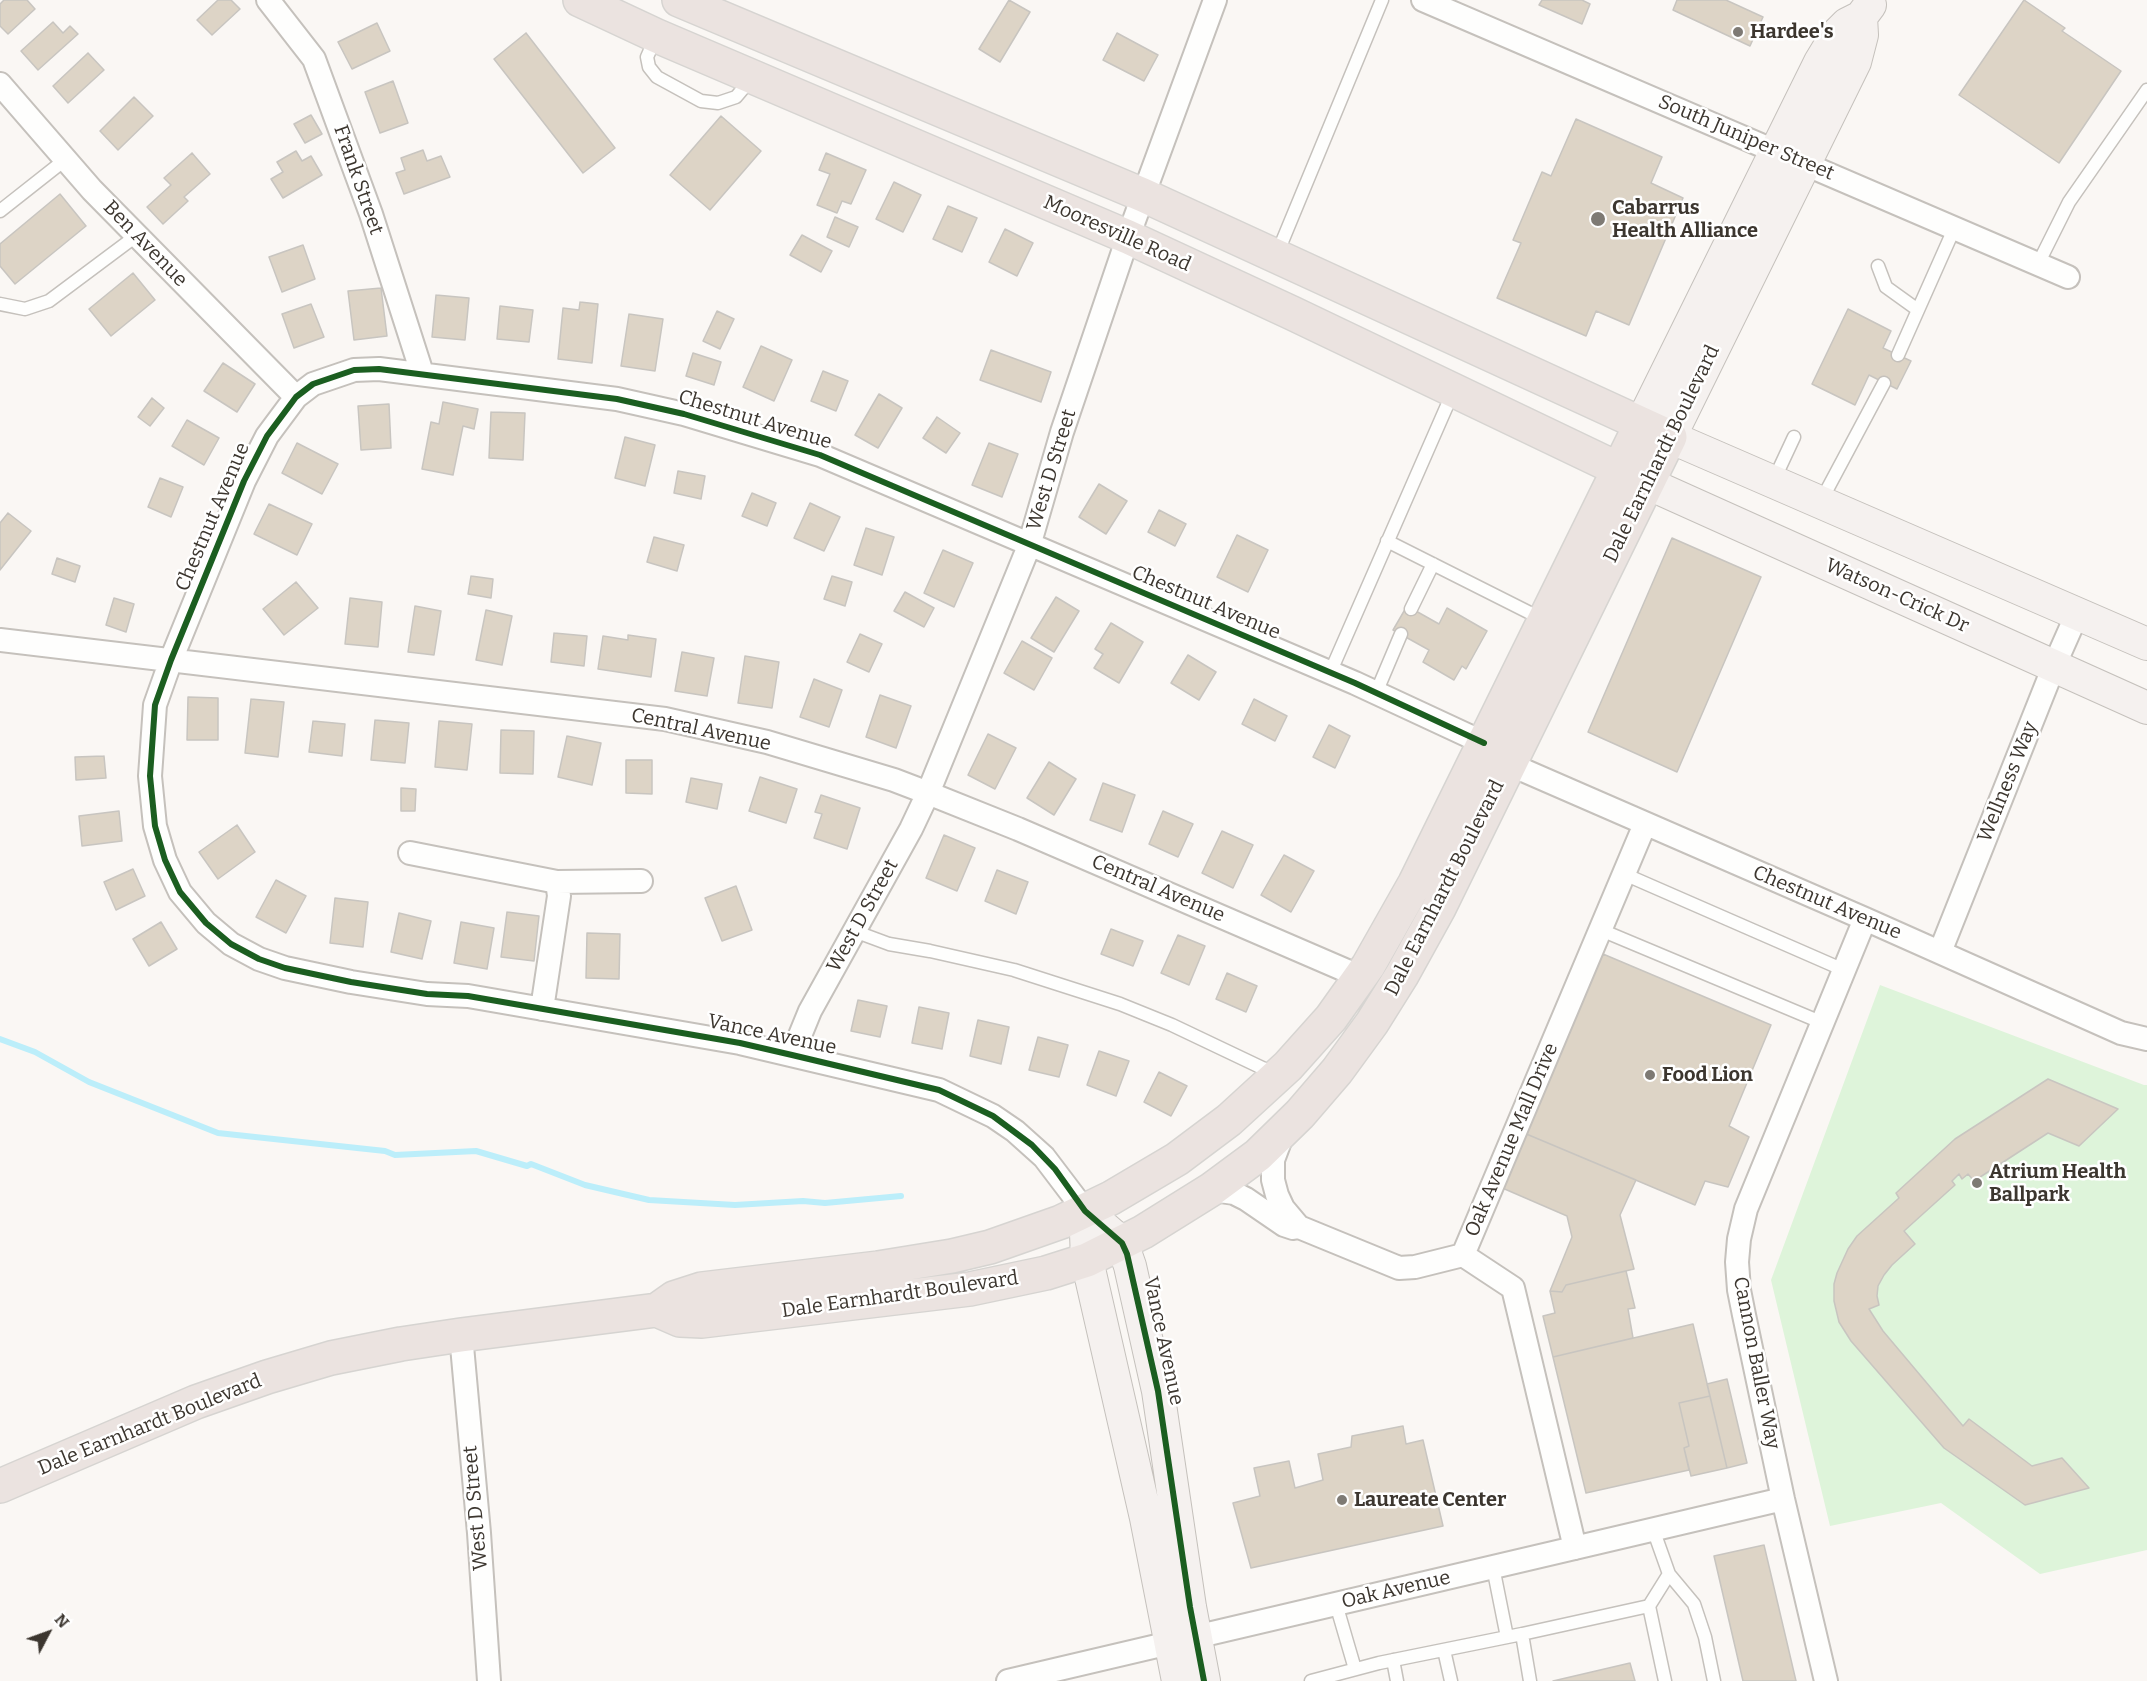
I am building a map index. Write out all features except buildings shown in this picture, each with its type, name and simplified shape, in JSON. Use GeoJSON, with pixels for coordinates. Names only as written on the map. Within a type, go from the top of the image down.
{"type":"FeatureCollection","features":[{"type":"Feature","properties":{"kind":"main road","name":"Mooresville Road"},"geometry":{"type":"LineString","coordinates":[[580,0],[657,36],[1128,237],[1633,477]]}},
{"type":"Feature","properties":{"kind":"main road"},"geometry":{"type":"LineString","coordinates":[[680,0],[1143,195],[1655,431],[2147,644]]}},
{"type":"Feature","properties":{"kind":"main road","name":"Dale Earnhardt Boulevard"},"geometry":{"type":"LineString","coordinates":[[657,1310],[680,1320],[702,1321],[989,1286],[1046,1273],[1087,1260],[1164,1220],[1202,1196],[1258,1155],[1287,1128],[1337,1071],[1389,998],[1430,924],[1509,764],[1776,150],[1829,45],[1842,29],[1867,9]]}},
{"type":"Feature","properties":{"kind":"main road","name":"Dale Earnhardt Boulevard"},"geometry":{"type":"LineString","coordinates":[[1655,431],[1805,163],[1855,62],[1867,9]]}},
{"type":"Feature","properties":{"kind":"main road","name":"Dale Earnhardt Boulevard"},"geometry":{"type":"LineString","coordinates":[[0,1486],[196,1402],[331,1358],[461,1335],[657,1310],[674,1298],[702,1289],[878,1268],[952,1256],[1026,1235],[1084,1211],[1137,1184],[1190,1150],[1241,1110],[1278,1076],[1326,1024],[1361,977],[1408,896],[1545,620],[1633,477]]}},
{"type":"Feature","properties":{"kind":"main road","name":"Watson-Crick Dr"},"geometry":{"type":"LineString","coordinates":[[1633,477],[2147,708]]}},
{"type":"Feature","properties":{"kind":"main road","name":"Vance Avenue"},"geometry":{"type":"LineString","coordinates":[[1084,1211],[1122,1243],[1130,1266],[1158,1391],[1183,1639],[1178,1681]]}},
{"type":"Feature","properties":{"kind":"main road","name":"Vance Avenue"},"geometry":{"type":"LineString","coordinates":[[1084,1211],[1087,1260],[1146,1518],[1183,1639],[1204,1681]]}},
{"type":"Feature","properties":{"kind":"street","name":"Frank Street"},"geometry":{"type":"LineString","coordinates":[[268,0],[314,59],[368,204],[422,374]]}},
{"type":"Feature","properties":{"kind":"street","name":"West D Street"},"geometry":{"type":"LineString","coordinates":[[792,1055],[810,1011],[911,829],[928,793],[1029,546],[1062,432],[1128,237],[1215,0]]}},
{"type":"Feature","properties":{"kind":"street","name":"South Juniper Street"},"geometry":{"type":"LineString","coordinates":[[1423,0],[2068,277]]}},
{"type":"Feature","properties":{"kind":"street","name":"Ben Avenue"},"geometry":{"type":"LineString","coordinates":[[0,84],[136,236],[296,397]]}},
{"type":"Feature","properties":{"kind":"street","name":"Chestnut Avenue"},"geometry":{"type":"LineString","coordinates":[[171,660],[244,481],[267,436],[296,397],[313,384],[354,370],[379,369],[617,399],[684,414],[820,455],[1330,673],[1484,743]]}},
{"type":"Feature","properties":{"kind":"street","name":"Wellness Way"},"geometry":{"type":"LineString","coordinates":[[1940,952],[2077,614]]}},
{"type":"Feature","properties":{"kind":"street","name":"Central Avenue"},"geometry":{"type":"LineString","coordinates":[[0,640],[665,719],[767,742],[894,780],[928,793],[1018,829],[1361,977]]}},
{"type":"Feature","properties":{"kind":"street","name":"Vance Avenue"},"geometry":{"type":"LineString","coordinates":[[171,660],[156,705],[150,776],[154,826],[165,860],[180,892],[206,923],[231,944],[259,959],[285,968],[351,982],[426,994],[468,996],[740,1043],[939,1090],[993,1116],[1015,1131],[1044,1157],[1084,1211]]}},
{"type":"Feature","properties":{"kind":"street","name":"Chestnut Avenue"},"geometry":{"type":"LineString","coordinates":[[1509,764],[2121,1033],[2147,1039]]}},
{"type":"Feature","properties":{"kind":"street","name":"Oak Avenue Mall Drive"},"geometry":{"type":"LineString","coordinates":[[1575,1548],[1513,1288],[1463,1255],[1645,824]]}},
{"type":"Feature","properties":{"kind":"street"},"geometry":{"type":"LineString","coordinates":[[410,853],[557,882],[641,881]]}},
{"type":"Feature","properties":{"kind":"street"},"geometry":{"type":"LineString","coordinates":[[542,1009],[559,896],[557,882]]}},
{"type":"Feature","properties":{"kind":"street","name":"Cannon Baller Way"},"geometry":{"type":"LineString","coordinates":[[1826,1681],[1783,1499],[1739,1290],[1737,1262],[1739,1239],[1746,1209],[1865,919]]}},
{"type":"Feature","properties":{"kind":"street"},"geometry":{"type":"LineString","coordinates":[[1287,1128],[1274,1156],[1273,1180],[1281,1204],[1299,1227],[1399,1268],[1415,1267],[1463,1255]]}},
{"type":"Feature","properties":{"kind":"street"},"geometry":{"type":"LineString","coordinates":[[1202,1196],[1220,1191],[1234,1193],[1284,1225],[1299,1227]]}},
{"type":"Feature","properties":{"kind":"street","name":"West D Street"},"geometry":{"type":"LineString","coordinates":[[461,1335],[479,1533],[489,1681]]}},
{"type":"Feature","properties":{"kind":"street","name":"Oak Avenue"},"geometry":{"type":"LineString","coordinates":[[1008,1681],[1051,1676],[1183,1639],[1783,1499]]}},
{"type":"Feature","properties":{"kind":"lane"},"geometry":{"type":"LineString","coordinates":[[1276,256],[1382,0]]}},
{"type":"Feature","properties":{"kind":"lane"},"geometry":{"type":"LineString","coordinates":[[657,36],[647,57],[649,68],[657,77],[701,101],[718,103],[736,97],[753,77]]}},
{"type":"Feature","properties":{"kind":"lane"},"geometry":{"type":"LineString","coordinates":[[2038,264],[2069,202],[2147,90]]}},
{"type":"Feature","properties":{"kind":"lane"},"geometry":{"type":"LineString","coordinates":[[0,211],[66,159]]}},
{"type":"Feature","properties":{"kind":"lane"},"geometry":{"type":"LineString","coordinates":[[1898,355],[1954,229]]}},
{"type":"Feature","properties":{"kind":"lane"},"geometry":{"type":"LineString","coordinates":[[0,304],[25,309],[50,301],[136,236]]}},
{"type":"Feature","properties":{"kind":"lane"},"geometry":{"type":"LineString","coordinates":[[1878,266],[1886,287],[1918,310]]}},
{"type":"Feature","properties":{"kind":"lane"},"geometry":{"type":"LineString","coordinates":[[1820,502],[1884,383]]}},
{"type":"Feature","properties":{"kind":"lane"},"geometry":{"type":"LineString","coordinates":[[1330,673],[1453,391]]}},
{"type":"Feature","properties":{"kind":"lane"},"geometry":{"type":"LineString","coordinates":[[1773,482],[1794,437]]}},
{"type":"Feature","properties":{"kind":"lane"},"geometry":{"type":"LineString","coordinates":[[1387,541],[1545,620]]}},
{"type":"Feature","properties":{"kind":"lane"},"geometry":{"type":"LineString","coordinates":[[1411,609],[1433,564]]}},
{"type":"Feature","properties":{"kind":"lane"},"geometry":{"type":"LineString","coordinates":[[1376,693],[1401,634]]}},
{"type":"Feature","properties":{"kind":"lane"},"geometry":{"type":"LineString","coordinates":[[1624,874],[1844,970]]}},
{"type":"Feature","properties":{"kind":"lane"},"geometry":{"type":"LineString","coordinates":[[1601,930],[1823,1023]]}},
{"type":"Feature","properties":{"kind":"lane"},"geometry":{"type":"LineString","coordinates":[[854,932],[889,944],[1014,970],[1120,1004],[1172,1025],[1278,1076]]}},
{"type":"Feature","properties":{"kind":"lane"},"geometry":{"type":"LineString","coordinates":[[1653,1529],[1669,1574],[1694,1604],[1705,1637],[1714,1681]]}},
{"type":"Feature","properties":{"kind":"lane"},"geometry":{"type":"LineString","coordinates":[[1493,1567],[1507,1637]]}},
{"type":"Feature","properties":{"kind":"lane"},"geometry":{"type":"LineString","coordinates":[[1665,1681],[1649,1606],[1669,1574]]}},
{"type":"Feature","properties":{"kind":"lane"},"geometry":{"type":"LineString","coordinates":[[1336,1604],[1355,1670]]}},
{"type":"Feature","properties":{"kind":"lane"},"geometry":{"type":"LineString","coordinates":[[1311,1681],[1338,1678],[1355,1670],[1393,1660],[1649,1606]]}},
{"type":"Feature","properties":{"kind":"lane"},"geometry":{"type":"LineString","coordinates":[[1522,1634],[1530,1681]]}},
{"type":"Feature","properties":{"kind":"lane"},"geometry":{"type":"LineString","coordinates":[[1444,1650],[1451,1681]]}},
{"type":"Feature","properties":{"kind":"lane"},"geometry":{"type":"LineString","coordinates":[[1393,1660],[1398,1681]]}},
{"type":"Feature","properties":{"kind":"green space","name":"Atrium Health Ballpark"},"geometry":{"type":"Polygon","coordinates":[[[1880,985],[2147,1085],[2147,1550],[2040,1574],[1941,1503],[1830,1526],[1771,1280],[1880,985]]]}},
{"type":"Feature","properties":{"kind":"waterway"},"geometry":{"type":"LineString","coordinates":[[0,1039],[35,1052],[89,1082],[218,1133],[385,1151],[395,1155],[476,1151],[527,1166],[531,1164],[585,1185],[649,1200],[735,1205],[803,1201],[825,1203],[901,1196]]}},
{"type":"Feature","properties":{"kind":"cycle path"},"geometry":{"type":"LineString","coordinates":[[1204,1681],[1190,1607],[1158,1391],[1127,1254],[1122,1243],[1085,1211],[1055,1169],[1032,1145],[993,1116],[939,1090],[740,1043],[468,996],[427,994],[351,982],[285,968],[259,959],[231,944],[206,923],[180,892],[165,860],[155,826],[150,776],[155,705],[244,481],[267,436],[296,397],[313,384],[354,370],[379,369],[617,399],[684,414],[820,455],[1355,683],[1484,743]]}},
{"type":"Feature","properties":{"kind":"place","name":"Hardee's"},"geometry":{"type":"Point","coordinates":[1738,32]}},
{"type":"Feature","properties":{"kind":"place","name":"Cabarrus Health Alliance"},"geometry":{"type":"Point","coordinates":[1598,219]}},
{"type":"Feature","properties":{"kind":"place","name":"Food Lion"},"geometry":{"type":"Point","coordinates":[1650,1075]}},
{"type":"Feature","properties":{"kind":"place","name":"Atrium Health Ballpark"},"geometry":{"type":"Point","coordinates":[1977,1183]}},
{"type":"Feature","properties":{"kind":"place","name":"Laureate Center"},"geometry":{"type":"Point","coordinates":[1342,1500]}}]}
